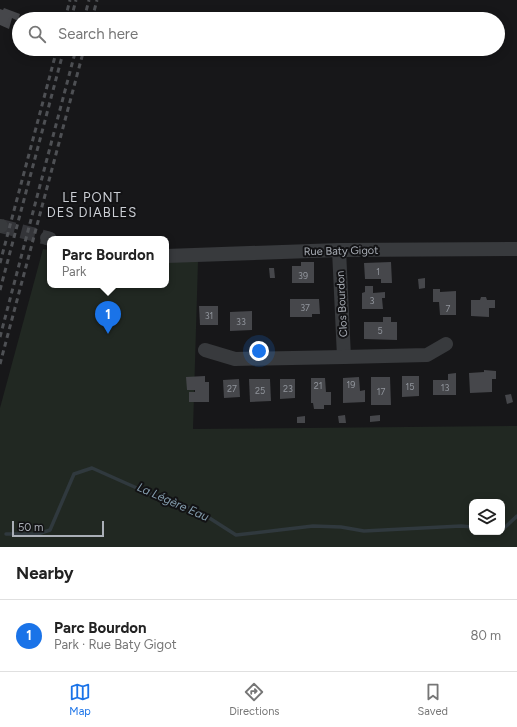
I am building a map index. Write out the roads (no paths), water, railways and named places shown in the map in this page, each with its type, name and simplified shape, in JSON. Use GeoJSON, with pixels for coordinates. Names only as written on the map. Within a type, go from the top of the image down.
{"type":"FeatureCollection","features":[{"type":"Feature","properties":{"kind":"street","name":"Rue Baty Gigot"},"geometry":{"type":"LineString","coordinates":[[169,256],[339,250],[517,249]]}},
{"type":"Feature","properties":{"kind":"street","name":"Clos Bourdon"},"geometry":{"type":"LineString","coordinates":[[339,250],[344,357]]}},
{"type":"Feature","properties":{"kind":"street"},"geometry":{"type":"LineString","coordinates":[[205,350],[235,359],[427,355],[446,344]]}},
{"type":"Feature","properties":{"kind":"waterway","name":"La Légère Eau"},"geometry":{"type":"LineString","coordinates":[[6,534],[38,534],[50,530],[74,474],[92,468],[148,493],[200,512],[236,535],[313,526],[341,527],[364,531],[469,527]]}},
{"type":"Feature","properties":{"kind":"waterway","name":"La Légère Eau"},"geometry":{"type":"LineString","coordinates":[[505,527],[517,516]]}},
{"type":"Feature","properties":{"kind":"tunnel"},"geometry":{"type":"LineString","coordinates":[[1,226],[47,238]]}},
{"type":"Feature","properties":{"kind":"railway"},"geometry":{"type":"LineString","coordinates":[[67,12],[70,0]]}},
{"type":"Feature","properties":{"kind":"railway"},"geometry":{"type":"LineString","coordinates":[[73,12],[76,0]]}},
{"type":"Feature","properties":{"kind":"railway"},"geometry":{"type":"LineString","coordinates":[[86,12],[89,0]]}},
{"type":"Feature","properties":{"kind":"railway"},"geometry":{"type":"LineString","coordinates":[[94,12],[97,0]]}},
{"type":"Feature","properties":{"kind":"railway"},"geometry":{"type":"LineString","coordinates":[[0,263],[55,56]]}},
{"type":"Feature","properties":{"kind":"railway"},"geometry":{"type":"LineString","coordinates":[[0,290],[62,56]]}},
{"type":"Feature","properties":{"kind":"railway"},"geometry":{"type":"LineString","coordinates":[[0,337],[74,56]]}},
{"type":"Feature","properties":{"kind":"railway"},"geometry":{"type":"LineString","coordinates":[[0,364],[82,56]]}},
{"type":"Feature","properties":{"kind":"place","name":"Parc Bourdon"},"geometry":{"type":"Point","coordinates":[108,334]}},
{"type":"Feature","properties":{"kind":"district","name":"LE PONT DES DIABLES"},"geometry":{"type":"Point","coordinates":[92,204]}}]}
